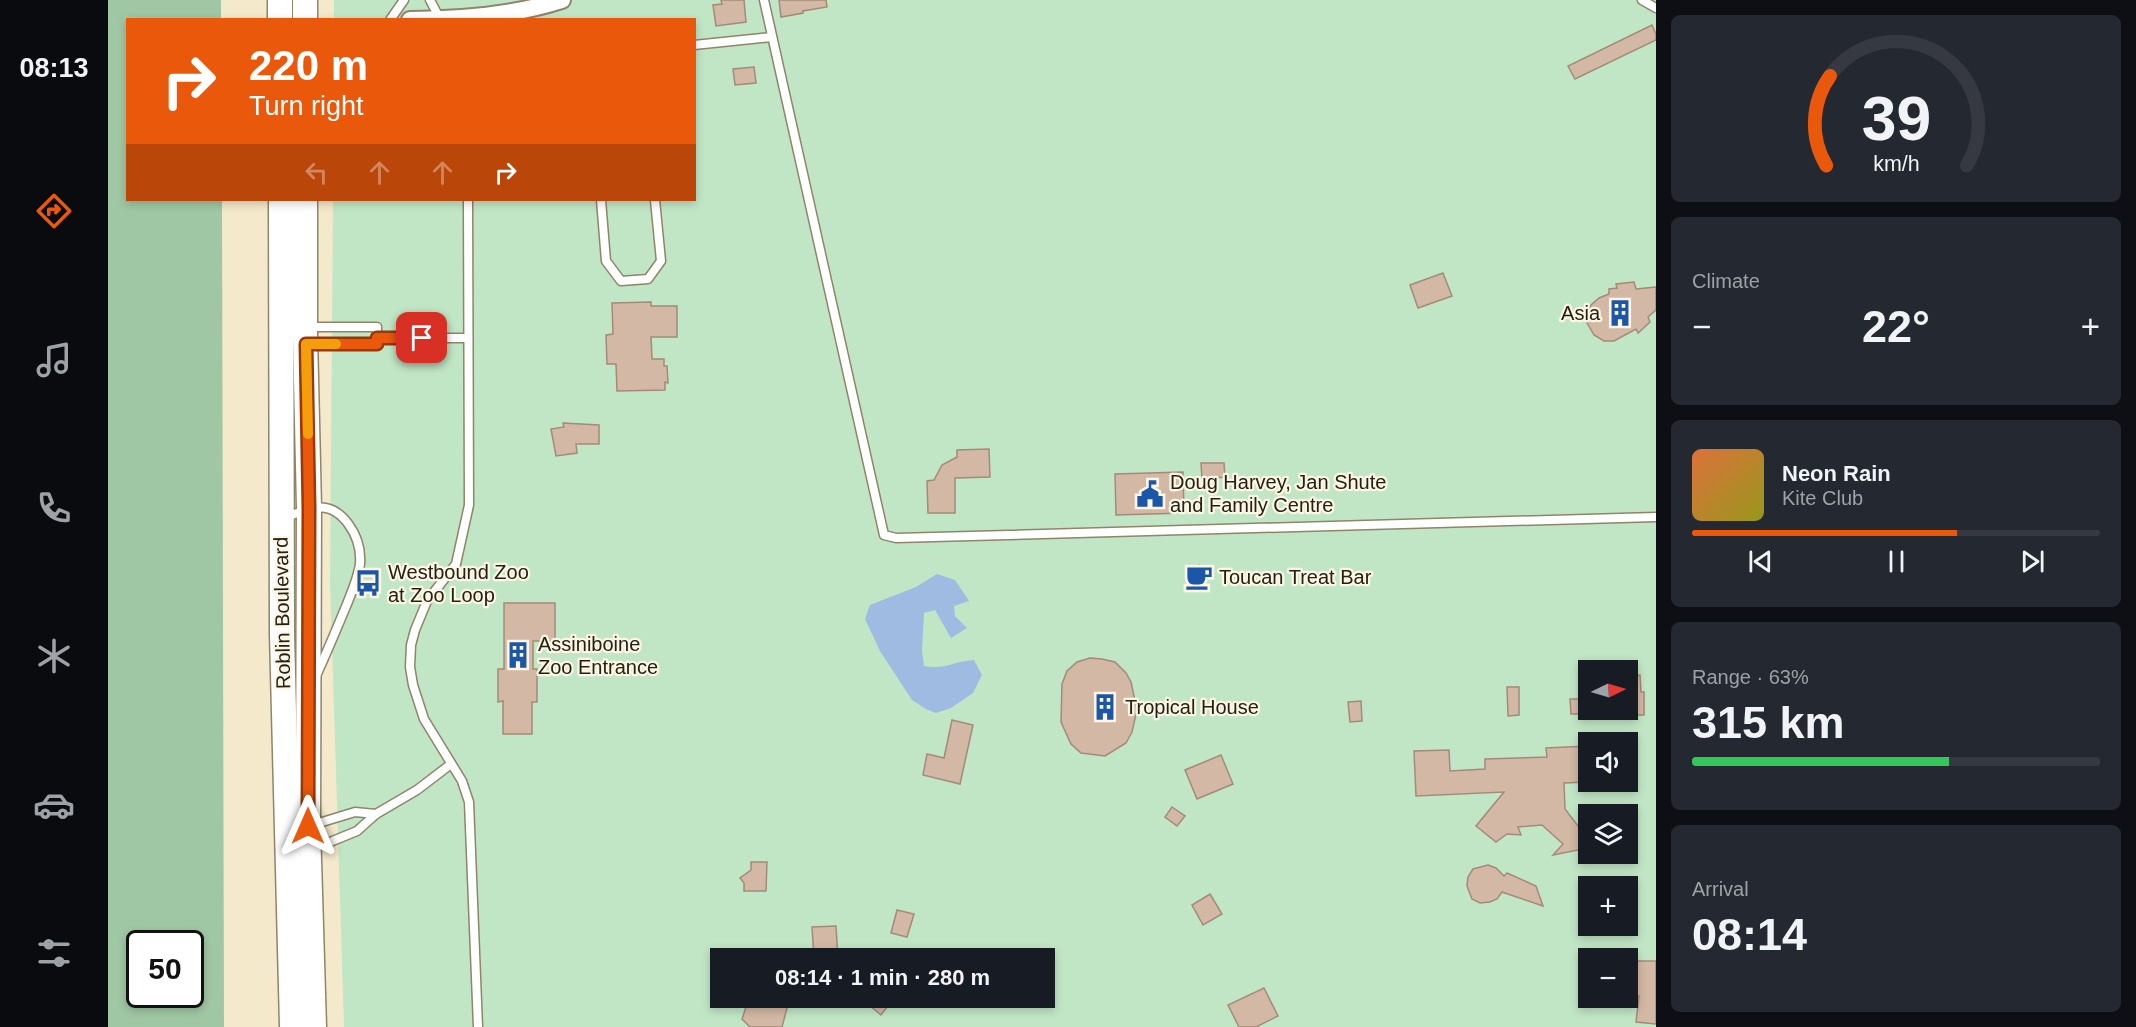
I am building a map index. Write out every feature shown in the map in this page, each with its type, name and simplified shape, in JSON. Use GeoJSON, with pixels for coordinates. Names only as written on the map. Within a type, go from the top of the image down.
{"type":"FeatureCollection","features":[{"type":"Feature","properties":{"kind":"main road"},"geometry":{"type":"LineString","coordinates":[[280,0],[280,18]]}},
{"type":"Feature","properties":{"kind":"main road"},"geometry":{"type":"LineString","coordinates":[[305,0],[305,18]]}},
{"type":"Feature","properties":{"kind":"main road","name":"Roblin Boulevard"},"geometry":{"type":"LineString","coordinates":[[281,201],[309,508],[309,692],[298,835],[292,1027]]}},
{"type":"Feature","properties":{"kind":"main road","name":"Roblin Boulevard"},"geometry":{"type":"LineString","coordinates":[[305,201],[280,519],[298,835],[314,1027]]}},
{"type":"Feature","properties":{"kind":"street"},"geometry":{"type":"LineString","coordinates":[[453,18],[503,14],[562,0]]}},
{"type":"Feature","properties":{"kind":"lane"},"geometry":{"type":"LineString","coordinates":[[391,18],[404,0]]}},
{"type":"Feature","properties":{"kind":"lane"},"geometry":{"type":"LineString","coordinates":[[430,0],[439,18]]}},
{"type":"Feature","properties":{"kind":"lane"},"geometry":{"type":"LineString","coordinates":[[764,0],[884,535],[896,538],[1656,517]]}},
{"type":"Feature","properties":{"kind":"lane"},"geometry":{"type":"LineString","coordinates":[[1642,0],[1656,8]]}},
{"type":"Feature","properties":{"kind":"lane"},"geometry":{"type":"LineString","coordinates":[[696,45],[772,37]]}},
{"type":"Feature","properties":{"kind":"lane"},"geometry":{"type":"LineString","coordinates":[[468,201],[468,512],[456,564],[427,601],[420,614],[411,645],[410,667],[417,703],[433,735],[462,781],[469,802],[478,1027]]}},
{"type":"Feature","properties":{"kind":"lane"},"geometry":{"type":"LineString","coordinates":[[602,201],[606,261],[621,281],[648,279],[661,261],[655,201]]}},
{"type":"Feature","properties":{"kind":"lane"},"geometry":{"type":"LineString","coordinates":[[293,336],[377,327],[377,341]]}},
{"type":"Feature","properties":{"kind":"lane"},"geometry":{"type":"LineString","coordinates":[[293,336],[377,341],[468,338]]}},
{"type":"Feature","properties":{"kind":"lane"},"geometry":{"type":"LineString","coordinates":[[280,519],[309,508],[333,509],[352,529],[360,554],[360,566],[352,592],[309,692]]}},
{"type":"Feature","properties":{"kind":"lane"},"geometry":{"type":"LineString","coordinates":[[298,835],[330,842],[357,831],[376,814],[417,790],[451,764]]}},
{"type":"Feature","properties":{"kind":"lane"},"geometry":{"type":"LineString","coordinates":[[298,835],[355,812],[376,814]]}},
{"type":"Feature","properties":{"kind":"green space"},"geometry":{"type":"Polygon","coordinates":[[[108,0],[221,0],[221,18],[126,18],[126,201],[222,201],[224,1027],[108,1027],[108,0]]]}},
{"type":"Feature","properties":{"kind":"green space"},"geometry":{"type":"Polygon","coordinates":[[[334,0],[1656,0],[1656,1027],[344,1027],[330,581],[333,201],[696,201],[696,18],[334,18],[334,0]]]}},
{"type":"Feature","properties":{"kind":"water"},"geometry":{"type":"Polygon","coordinates":[[[937,574],[955,580],[969,601],[954,606],[955,616],[967,628],[951,638],[935,610],[924,613],[922,651],[924,666],[938,667],[974,660],[982,675],[973,693],[951,708],[936,713],[912,700],[880,651],[865,619],[870,605],[916,587],[937,574]]]}},
{"type":"Feature","properties":{"kind":"building"},"geometry":{"type":"Polygon","coordinates":[[[721,0],[744,0],[746,22],[716,26],[713,5],[722,4],[721,0]]]}},
{"type":"Feature","properties":{"kind":"building"},"geometry":{"type":"Polygon","coordinates":[[[779,0],[826,0],[827,7],[781,17],[779,0]]]}},
{"type":"Feature","properties":{"kind":"building"},"geometry":{"type":"Polygon","coordinates":[[[1652,25],[1656,40],[1575,79],[1568,66],[1652,25]]]}},
{"type":"Feature","properties":{"kind":"building"},"geometry":{"type":"Polygon","coordinates":[[[754,67],[756,83],[735,85],[733,69],[754,67]]]}},
{"type":"Feature","properties":{"kind":"building"},"geometry":{"type":"Polygon","coordinates":[[[1443,273],[1452,296],[1418,308],[1410,285],[1443,273]]]}},
{"type":"Feature","properties":{"kind":"building","name":"Asia"},"geometry":{"type":"Polygon","coordinates":[[[1634,282],[1636,289],[1656,287],[1656,310],[1648,317],[1650,322],[1638,333],[1636,329],[1614,341],[1604,341],[1594,335],[1586,321],[1591,305],[1599,298],[1609,294],[1609,289],[1617,288],[1616,284],[1634,282]]]}},
{"type":"Feature","properties":{"kind":"building"},"geometry":{"type":"Polygon","coordinates":[[[651,302],[651,306],[677,306],[677,337],[651,337],[652,359],[664,359],[664,366],[667,366],[668,383],[665,382],[665,390],[617,391],[616,364],[607,364],[606,335],[613,334],[612,303],[651,302]]]}},
{"type":"Feature","properties":{"kind":"building"},"geometry":{"type":"Polygon","coordinates":[[[563,423],[599,425],[599,444],[576,444],[577,453],[556,456],[551,429],[564,427],[563,423]]]}},
{"type":"Feature","properties":{"kind":"building"},"geometry":{"type":"Polygon","coordinates":[[[989,449],[990,477],[955,478],[955,513],[928,513],[927,481],[934,480],[942,465],[957,457],[957,450],[989,449]]]}},
{"type":"Feature","properties":{"kind":"building"},"geometry":{"type":"Polygon","coordinates":[[[1201,463],[1224,463],[1225,477],[1202,479],[1201,463]]]}},
{"type":"Feature","properties":{"kind":"building","name":"Doug Harvey, Jan Shute and Family Centre"},"geometry":{"type":"Polygon","coordinates":[[[1183,472],[1184,513],[1116,515],[1115,474],[1183,472]]]}},
{"type":"Feature","properties":{"kind":"building","name":"Toucan Treat Bar"},"geometry":{"type":"Polygon","coordinates":[[[1199,565],[1210,576],[1200,588],[1188,577],[1199,565]]]}},
{"type":"Feature","properties":{"kind":"building","name":"Assiniboine Zoo Entrance"},"geometry":{"type":"Polygon","coordinates":[[[504,603],[555,603],[555,641],[533,641],[533,669],[537,669],[537,702],[532,702],[532,734],[503,734],[503,701],[498,702],[498,669],[504,669],[504,603]]]}},
{"type":"Feature","properties":{"kind":"building","name":"Tropical House"},"geometry":{"type":"Polygon","coordinates":[[[1090,658],[1115,662],[1126,673],[1131,682],[1137,710],[1132,732],[1126,743],[1105,756],[1081,753],[1071,744],[1061,722],[1062,684],[1067,671],[1077,662],[1090,658]]]}},
{"type":"Feature","properties":{"kind":"building"},"geometry":{"type":"Polygon","coordinates":[[[1638,675],[1640,675],[1641,692],[1644,692],[1644,715],[1638,715],[1638,675]]]}},
{"type":"Feature","properties":{"kind":"building"},"geometry":{"type":"Polygon","coordinates":[[[1507,687],[1519,687],[1519,715],[1508,716],[1507,687]]]}},
{"type":"Feature","properties":{"kind":"building"},"geometry":{"type":"Polygon","coordinates":[[[1570,699],[1578,699],[1578,714],[1571,714],[1570,699]]]}},
{"type":"Feature","properties":{"kind":"building"},"geometry":{"type":"Polygon","coordinates":[[[1361,701],[1362,721],[1350,722],[1348,702],[1361,701]]]}},
{"type":"Feature","properties":{"kind":"building"},"geometry":{"type":"Polygon","coordinates":[[[952,720],[973,725],[960,784],[923,775],[927,754],[944,758],[952,720]]]}},
{"type":"Feature","properties":{"kind":"building"},"geometry":{"type":"Polygon","coordinates":[[[1578,746],[1578,782],[1564,783],[1565,809],[1578,826],[1578,850],[1553,855],[1563,844],[1542,825],[1518,827],[1521,835],[1507,834],[1496,842],[1476,826],[1504,792],[1416,796],[1414,751],[1449,750],[1450,771],[1485,769],[1485,759],[1547,757],[1546,748],[1578,746]]]}},
{"type":"Feature","properties":{"kind":"building"},"geometry":{"type":"Polygon","coordinates":[[[1221,755],[1233,784],[1197,799],[1185,770],[1221,755]]]}},
{"type":"Feature","properties":{"kind":"building"},"geometry":{"type":"Polygon","coordinates":[[[1172,807],[1185,816],[1177,826],[1165,817],[1172,807]]]}},
{"type":"Feature","properties":{"kind":"building"},"geometry":{"type":"Polygon","coordinates":[[[751,862],[767,862],[766,891],[744,891],[744,883],[740,878],[751,870],[751,862]]]}},
{"type":"Feature","properties":{"kind":"building"},"geometry":{"type":"Polygon","coordinates":[[[1488,865],[1496,868],[1504,876],[1507,873],[1536,886],[1543,906],[1502,892],[1497,899],[1490,902],[1480,903],[1472,899],[1467,886],[1468,877],[1473,869],[1488,865]]]}},
{"type":"Feature","properties":{"kind":"building"},"geometry":{"type":"Polygon","coordinates":[[[1210,894],[1222,914],[1203,925],[1192,905],[1210,894]]]}},
{"type":"Feature","properties":{"kind":"building"},"geometry":{"type":"Polygon","coordinates":[[[897,910],[914,914],[907,937],[891,933],[897,910]]]}},
{"type":"Feature","properties":{"kind":"building"},"geometry":{"type":"Polygon","coordinates":[[[836,926],[837,948],[813,948],[812,927],[836,926]]]}},
{"type":"Feature","properties":{"kind":"building"},"geometry":{"type":"Polygon","coordinates":[[[1638,961],[1656,961],[1656,1024],[1636,1022],[1639,996],[1638,961]]]}},
{"type":"Feature","properties":{"kind":"building"},"geometry":{"type":"Polygon","coordinates":[[[1264,988],[1278,1016],[1256,1027],[1239,1027],[1228,1005],[1264,988]]]}},
{"type":"Feature","properties":{"kind":"building"},"geometry":{"type":"Polygon","coordinates":[[[746,1008],[787,1008],[782,1027],[750,1027],[742,1019],[746,1008]]]}},
{"type":"Feature","properties":{"kind":"building"},"geometry":{"type":"Polygon","coordinates":[[[873,1008],[886,1008],[881,1015],[873,1008]]]}},
{"type":"Feature","properties":{"kind":"slow traffic"},"geometry":{"type":"LineString","coordinates":[[308,434],[306,344],[336,344]]}},
{"type":"Feature","properties":{"kind":"place","name":"Asia"},"geometry":{"type":"Point","coordinates":[1620,313]}},
{"type":"Feature","properties":{"kind":"place","name":"Doug Harvey, Jan Shute and Family Centre"},"geometry":{"type":"Point","coordinates":[1150,494]}},
{"type":"Feature","properties":{"kind":"place","name":"Toucan Treat Bar"},"geometry":{"type":"Point","coordinates":[1199,577]}},
{"type":"Feature","properties":{"kind":"place","name":"Westbound Zoo at Zoo Loop"},"geometry":{"type":"Point","coordinates":[368,583]}},
{"type":"Feature","properties":{"kind":"place","name":"Assiniboine Zoo Entrance"},"geometry":{"type":"Point","coordinates":[518,655]}},
{"type":"Feature","properties":{"kind":"place","name":"Tropical House"},"geometry":{"type":"Point","coordinates":[1105,707]}},
{"type":"Feature","properties":{"kind":"route"},"geometry":{"type":"LineString","coordinates":[[308,826],[309,508],[306,344],[377,344],[377,338],[422,338]]}}]}
